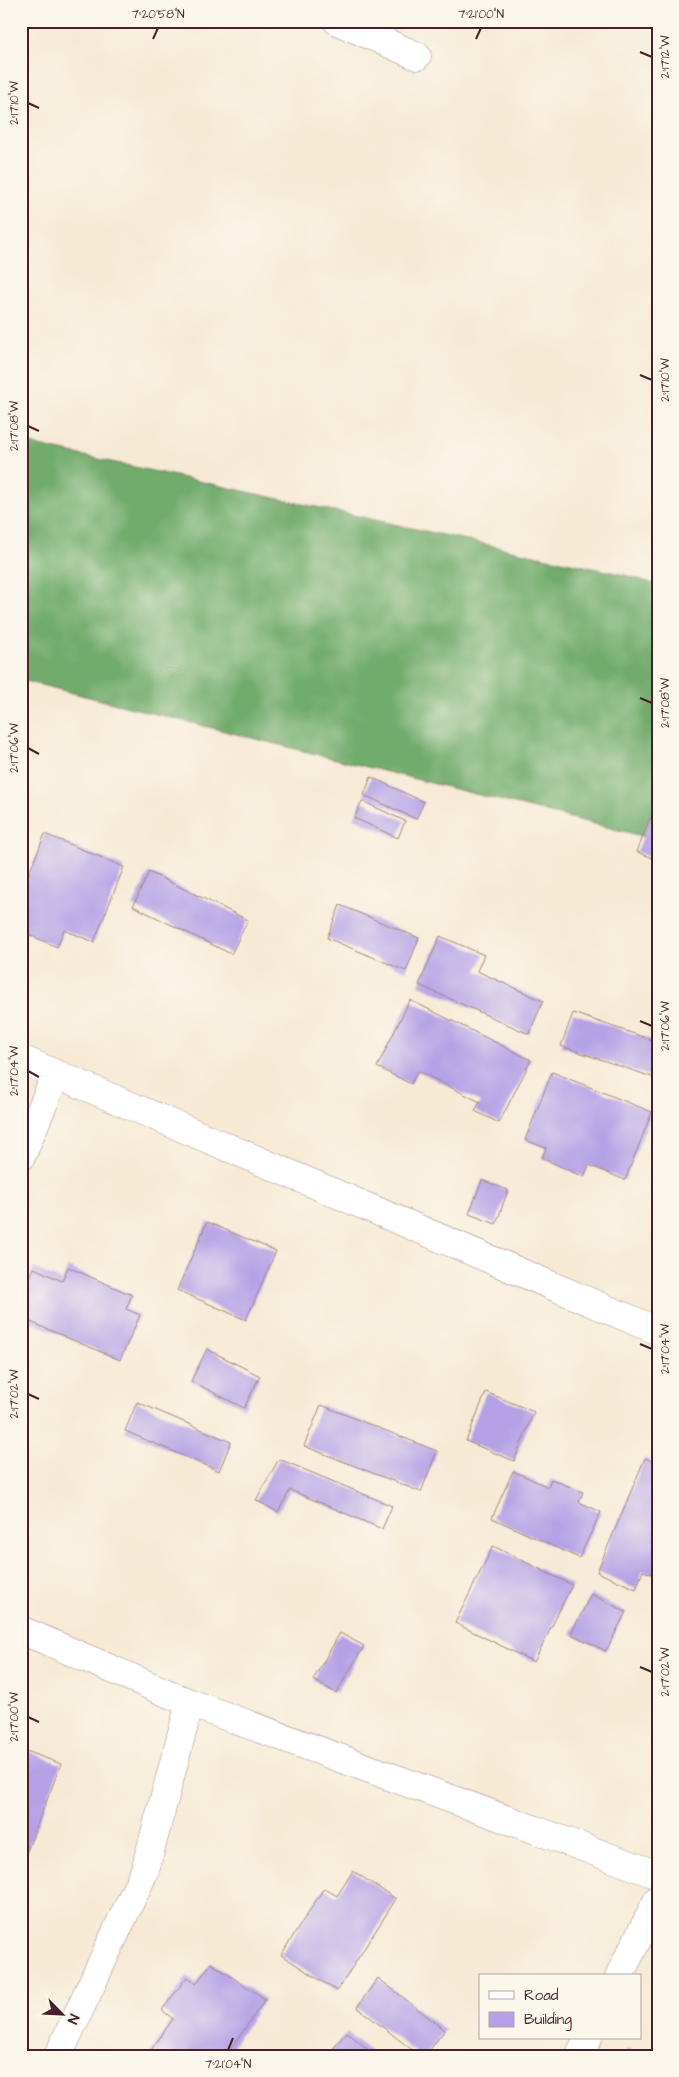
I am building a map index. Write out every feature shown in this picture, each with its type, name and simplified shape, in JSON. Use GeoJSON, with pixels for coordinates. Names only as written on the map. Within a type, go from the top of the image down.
{"type":"FeatureCollection","features":[{"type":"Feature","properties":{"kind":"street"},"geometry":{"type":"LineString","coordinates":[[338,21],[416,56]]}},
{"type":"Feature","properties":{"kind":"street"},"geometry":{"type":"LineString","coordinates":[[21,1059],[658,1331]]}},
{"type":"Feature","properties":{"kind":"street"},"geometry":{"type":"LineString","coordinates":[[21,1157],[56,1074]]}},
{"type":"Feature","properties":{"kind":"street"},"geometry":{"type":"LineString","coordinates":[[21,1630],[190,1703],[658,1874]]}},
{"type":"Feature","properties":{"kind":"street"},"geometry":{"type":"LineString","coordinates":[[58,2056],[145,1870],[190,1703]]}},
{"type":"Feature","properties":{"kind":"street"},"geometry":{"type":"LineString","coordinates":[[620,1974],[658,1899]]}},
{"type":"Feature","properties":{"kind":"street"},"geometry":{"type":"LineString","coordinates":[[579,2056],[587,2040]]}},
{"type":"Feature","properties":{"kind":"green space"},"geometry":{"type":"Polygon","coordinates":[[[21,442],[625,575],[658,585],[658,840],[21,680],[21,442]]]}},
{"type":"Feature","properties":{"kind":"building"},"geometry":{"type":"Polygon","coordinates":[[[371,777],[424,802],[416,819],[364,795],[371,777]]]}},
{"type":"Feature","properties":{"kind":"building"},"geometry":{"type":"Polygon","coordinates":[[[362,801],[405,821],[398,838],[354,818],[362,801]]]}},
{"type":"Feature","properties":{"kind":"building"},"geometry":{"type":"Polygon","coordinates":[[[650,818],[658,821],[658,860],[637,852],[650,818]]]}},
{"type":"Feature","properties":{"kind":"building"},"geometry":{"type":"Polygon","coordinates":[[[45,834],[124,867],[94,942],[64,930],[57,947],[21,931],[21,893],[45,834]]]}},
{"type":"Feature","properties":{"kind":"building"},"geometry":{"type":"Polygon","coordinates":[[[149,872],[248,920],[231,954],[133,906],[149,872]]]}},
{"type":"Feature","properties":{"kind":"building"},"geometry":{"type":"Polygon","coordinates":[[[340,905],[419,938],[406,971],[327,938],[340,905]]]}},
{"type":"Feature","properties":{"kind":"building"},"geometry":{"type":"Polygon","coordinates":[[[440,936],[484,955],[477,971],[543,1001],[529,1034],[419,985],[440,936]]]}},
{"type":"Feature","properties":{"kind":"building"},"geometry":{"type":"Polygon","coordinates":[[[410,1000],[531,1060],[499,1123],[475,1111],[480,1102],[418,1071],[411,1084],[377,1067],[410,1000]]]}},
{"type":"Feature","properties":{"kind":"building"},"geometry":{"type":"Polygon","coordinates":[[[573,1013],[658,1042],[658,1079],[561,1046],[573,1013]]]}},
{"type":"Feature","properties":{"kind":"building"},"geometry":{"type":"Polygon","coordinates":[[[552,1072],[652,1112],[625,1180],[589,1165],[584,1177],[542,1158],[546,1148],[525,1140],[552,1072]]]}},
{"type":"Feature","properties":{"kind":"building"},"geometry":{"type":"Polygon","coordinates":[[[482,1180],[508,1190],[496,1224],[469,1214],[482,1180]]]}},
{"type":"Feature","properties":{"kind":"building"},"geometry":{"type":"Polygon","coordinates":[[[207,1222],[276,1251],[246,1320],[177,1290],[207,1222]]]}},
{"type":"Feature","properties":{"kind":"building"},"geometry":{"type":"Polygon","coordinates":[[[68,1267],[132,1295],[126,1309],[140,1315],[120,1360],[21,1318],[21,1297],[34,1268],[62,1281],[68,1267]]]}},
{"type":"Feature","properties":{"kind":"building"},"geometry":{"type":"Polygon","coordinates":[[[207,1349],[260,1376],[244,1408],[191,1381],[207,1349]]]}},
{"type":"Feature","properties":{"kind":"building"},"geometry":{"type":"Polygon","coordinates":[[[486,1392],[534,1412],[514,1461],[466,1441],[486,1392]]]}},
{"type":"Feature","properties":{"kind":"building"},"geometry":{"type":"Polygon","coordinates":[[[137,1402],[231,1442],[219,1471],[125,1431],[137,1402]]]}},
{"type":"Feature","properties":{"kind":"building"},"geometry":{"type":"Polygon","coordinates":[[[321,1405],[437,1451],[421,1492],[304,1446],[321,1405]]]}},
{"type":"Feature","properties":{"kind":"building"},"geometry":{"type":"Polygon","coordinates":[[[645,1458],[658,1464],[658,1538],[655,1544],[658,1546],[658,1566],[655,1575],[643,1571],[636,1589],[597,1572],[645,1458]]]}},
{"type":"Feature","properties":{"kind":"building"},"geometry":{"type":"Polygon","coordinates":[[[279,1459],[392,1506],[382,1529],[290,1490],[278,1512],[256,1500],[279,1459]]]}},
{"type":"Feature","properties":{"kind":"building"},"geometry":{"type":"Polygon","coordinates":[[[513,1471],[548,1487],[551,1479],[583,1492],[579,1502],[601,1512],[579,1558],[492,1518],[513,1471]]]}},
{"type":"Feature","properties":{"kind":"building"},"geometry":{"type":"Polygon","coordinates":[[[493,1546],[572,1585],[534,1662],[455,1623],[493,1546]]]}},
{"type":"Feature","properties":{"kind":"building"},"geometry":{"type":"Polygon","coordinates":[[[591,1594],[626,1612],[606,1651],[571,1634],[591,1594]]]}},
{"type":"Feature","properties":{"kind":"building"},"geometry":{"type":"Polygon","coordinates":[[[340,1633],[364,1646],[336,1693],[313,1680],[340,1633]]]}},
{"type":"Feature","properties":{"kind":"building"},"geometry":{"type":"Polygon","coordinates":[[[21,1749],[61,1764],[25,1856],[21,1854],[21,1749]]]}},
{"type":"Feature","properties":{"kind":"building"},"geometry":{"type":"Polygon","coordinates":[[[353,1871],[396,1899],[337,1991],[281,1955],[324,1888],[337,1896],[353,1871]]]}},
{"type":"Feature","properties":{"kind":"building"},"geometry":{"type":"Polygon","coordinates":[[[211,1963],[265,1999],[226,2056],[153,2056],[149,2053],[173,2019],[162,2010],[187,1977],[196,1984],[211,1963]]]}},
{"type":"Feature","properties":{"kind":"building"},"geometry":{"type":"Polygon","coordinates":[[[378,1978],[445,2030],[425,2056],[420,2056],[357,2007],[378,1978]]]}},
{"type":"Feature","properties":{"kind":"building"},"geometry":{"type":"Polygon","coordinates":[[[347,2032],[376,2056],[327,2056],[347,2032]]]}},
{"type":"Feature","properties":{"kind":"building"},"geometry":{"type":"Polygon","coordinates":[[[627,2049],[643,2056],[624,2056],[627,2049]]]}}]}
